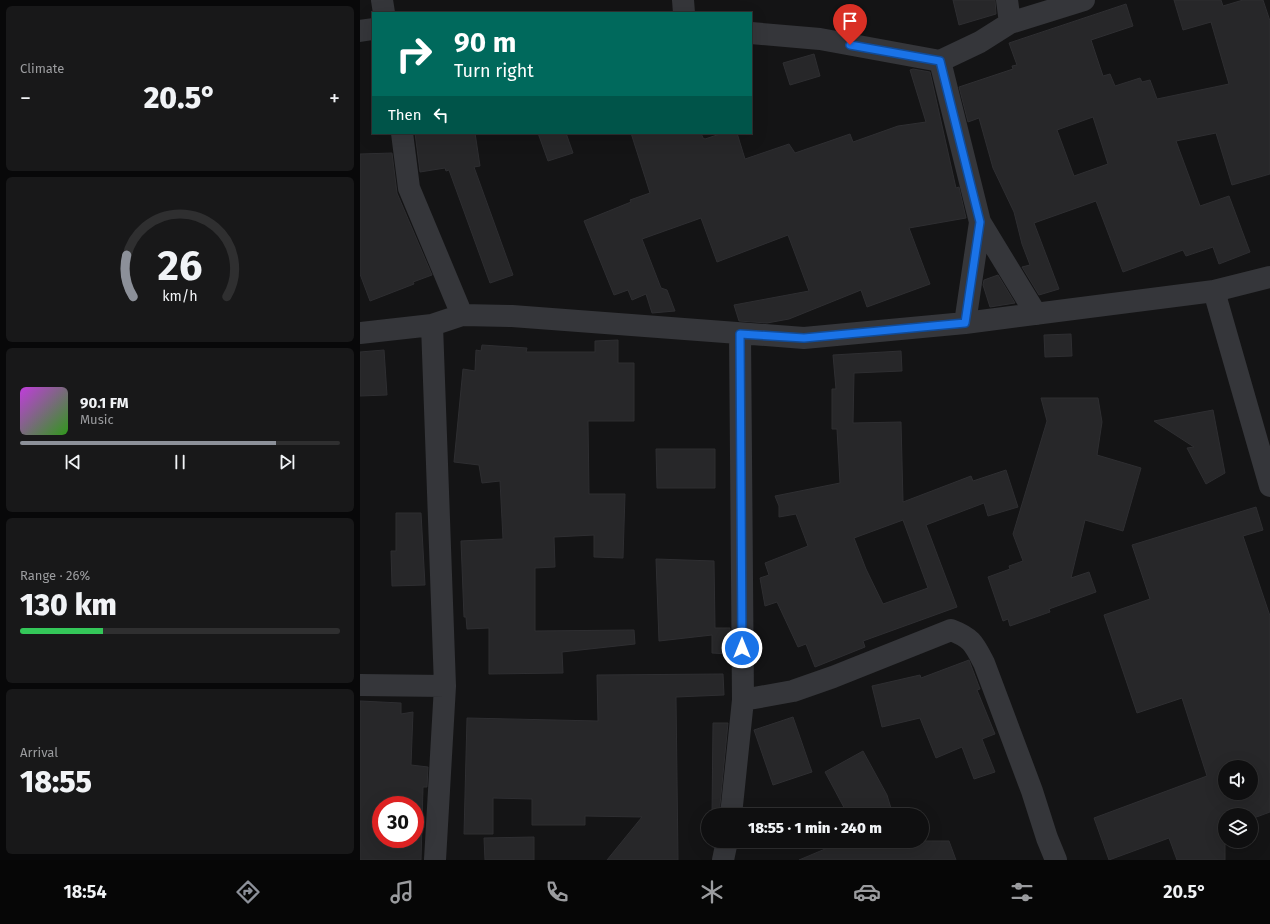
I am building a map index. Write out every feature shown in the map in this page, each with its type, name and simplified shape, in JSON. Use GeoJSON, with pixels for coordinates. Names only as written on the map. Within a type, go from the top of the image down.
{"type":"FeatureCollection","features":[{"type":"Feature","properties":{"kind":"street"},"geometry":{"type":"LineString","coordinates":[[382,0],[384,12]]}},
{"type":"Feature","properties":{"kind":"street"},"geometry":{"type":"LineString","coordinates":[[683,0],[684,12]]}},
{"type":"Feature","properties":{"kind":"street"},"geometry":{"type":"LineString","coordinates":[[1007,0],[1010,23]]}},
{"type":"Feature","properties":{"kind":"street"},"geometry":{"type":"LineString","coordinates":[[752,33],[820,39],[940,61],[980,42],[1010,23],[1084,0]]}},
{"type":"Feature","properties":{"kind":"street"},"geometry":{"type":"LineString","coordinates":[[360,31],[372,29]]}},
{"type":"Feature","properties":{"kind":"street"},"geometry":{"type":"LineString","coordinates":[[940,61],[980,222],[1036,314]]}},
{"type":"Feature","properties":{"kind":"street"},"geometry":{"type":"LineString","coordinates":[[402,134],[409,188],[462,315]]}},
{"type":"Feature","properties":{"kind":"street"},"geometry":{"type":"LineString","coordinates":[[965,323],[980,222]]}},
{"type":"Feature","properties":{"kind":"street"},"geometry":{"type":"LineString","coordinates":[[360,333],[432,325],[462,315],[512,316],[804,338],[965,323],[1214,291],[1270,277]]}},
{"type":"Feature","properties":{"kind":"street"},"geometry":{"type":"LineString","coordinates":[[1214,291],[1270,486]]}},
{"type":"Feature","properties":{"kind":"street"},"geometry":{"type":"LineString","coordinates":[[432,325],[445,686],[435,860]]}},
{"type":"Feature","properties":{"kind":"street"},"geometry":{"type":"LineString","coordinates":[[733,808],[742,700],[740,334]]}},
{"type":"Feature","properties":{"kind":"street"},"geometry":{"type":"LineString","coordinates":[[742,700],[794,691],[951,630],[966,636],[976,647],[984,663],[1056,860]]}},
{"type":"Feature","properties":{"kind":"street"},"geometry":{"type":"LineString","coordinates":[[360,685],[445,686]]}},
{"type":"Feature","properties":{"kind":"street"},"geometry":{"type":"LineString","coordinates":[[723,860],[725,848]]}},
{"type":"Feature","properties":{"kind":"building"},"geometry":{"type":"Polygon","coordinates":[[[953,0],[995,0],[996,14],[959,25],[953,0]]]}},
{"type":"Feature","properties":{"kind":"building"},"geometry":{"type":"Polygon","coordinates":[[[1174,0],[1221,0],[1223,6],[1243,0],[1263,0],[1270,21],[1270,174],[1232,185],[1216,133],[1176,141],[1200,206],[1229,196],[1250,252],[1219,264],[1213,247],[1186,256],[1183,250],[1123,272],[1096,201],[1034,223],[1059,289],[1039,295],[1022,267],[1030,265],[1022,244],[1014,212],[993,168],[979,118],[968,122],[959,87],[1013,69],[1012,66],[1017,65],[1009,43],[1126,4],[1133,26],[1091,40],[1103,76],[1110,74],[1115,86],[1140,78],[1142,82],[1150,80],[1157,99],[1229,84],[1211,22],[1183,30],[1174,0]],[[1093,117],[1057,130],[1074,176],[1108,164],[1093,117]]]}},
{"type":"Feature","properties":{"kind":"building"},"geometry":{"type":"Polygon","coordinates":[[[814,54],[820,76],[790,85],[783,63],[814,54]]]}},
{"type":"Feature","properties":{"kind":"building"},"geometry":{"type":"Polygon","coordinates":[[[913,69],[930,72],[956,188],[959,187],[966,218],[909,228],[930,284],[867,307],[861,290],[789,319],[767,323],[739,321],[734,305],[809,291],[788,235],[717,262],[701,218],[642,239],[661,288],[667,290],[675,311],[652,313],[646,294],[632,300],[628,290],[614,295],[584,221],[631,202],[630,200],[650,193],[631,134],[701,134],[705,139],[720,134],[737,134],[745,159],[789,144],[795,153],[850,134],[853,142],[898,126],[926,122],[910,70],[913,69]]]}},
{"type":"Feature","properties":{"kind":"building"},"geometry":{"type":"Polygon","coordinates":[[[415,134],[475,134],[480,166],[474,167],[513,275],[490,283],[449,170],[446,171],[445,168],[420,172],[415,134]]]}},
{"type":"Feature","properties":{"kind":"building"},"geometry":{"type":"Polygon","coordinates":[[[538,134],[566,134],[573,153],[548,161],[538,134]]]}},
{"type":"Feature","properties":{"kind":"building"},"geometry":{"type":"Polygon","coordinates":[[[392,153],[397,193],[432,275],[413,282],[414,284],[370,301],[360,274],[360,154],[392,153]]]}},
{"type":"Feature","properties":{"kind":"building"},"geometry":{"type":"Polygon","coordinates":[[[998,275],[1015,303],[990,307],[983,285],[984,280],[998,275]]]}},
{"type":"Feature","properties":{"kind":"building"},"geometry":{"type":"Polygon","coordinates":[[[1071,334],[1072,356],[1045,357],[1044,335],[1071,334]]]}},
{"type":"Feature","properties":{"kind":"building"},"geometry":{"type":"Polygon","coordinates":[[[618,340],[618,363],[634,363],[634,421],[588,421],[589,494],[625,494],[623,558],[594,557],[594,535],[554,537],[555,567],[535,568],[535,631],[634,630],[635,644],[562,652],[563,673],[489,674],[489,628],[467,629],[466,617],[464,617],[461,541],[503,539],[500,481],[482,483],[479,465],[454,462],[463,369],[475,371],[476,350],[481,351],[482,345],[527,348],[526,352],[595,352],[595,341],[618,340]]]}},
{"type":"Feature","properties":{"kind":"building"},"geometry":{"type":"Polygon","coordinates":[[[384,350],[387,395],[360,396],[360,352],[384,350]]]}},
{"type":"Feature","properties":{"kind":"building"},"geometry":{"type":"Polygon","coordinates":[[[901,351],[902,371],[854,373],[853,423],[901,422],[903,502],[971,476],[973,481],[1006,470],[1018,507],[988,516],[984,503],[926,525],[957,607],[863,641],[865,647],[815,667],[806,644],[798,647],[777,602],[765,606],[760,578],[769,575],[765,563],[808,546],[796,514],[779,517],[779,506],[775,496],[840,483],[837,429],[832,429],[832,389],[836,389],[833,355],[901,351]],[[903,520],[854,538],[866,569],[883,604],[928,588],[903,520]]]}},
{"type":"Feature","properties":{"kind":"building"},"geometry":{"type":"Polygon","coordinates":[[[1041,398],[1098,398],[1102,422],[1097,455],[1141,468],[1123,531],[1085,520],[1071,578],[1089,572],[1096,592],[1049,609],[1050,612],[1010,626],[1008,619],[1003,621],[988,577],[1010,569],[1009,566],[1023,561],[1013,534],[1047,421],[1041,398]]]}},
{"type":"Feature","properties":{"kind":"building"},"geometry":{"type":"Polygon","coordinates":[[[1213,410],[1225,473],[1206,484],[1187,448],[1194,447],[1154,421],[1213,410]]]}},
{"type":"Feature","properties":{"kind":"building"},"geometry":{"type":"Polygon","coordinates":[[[656,449],[715,449],[715,488],[657,488],[656,449]]]}},
{"type":"Feature","properties":{"kind":"building"},"geometry":{"type":"Polygon","coordinates":[[[1256,507],[1263,530],[1243,536],[1270,616],[1270,812],[1258,816],[1258,808],[1218,808],[1218,848],[1225,848],[1225,860],[1177,860],[1169,838],[1109,860],[1094,818],[1207,776],[1182,698],[1137,713],[1104,615],[1150,599],[1132,545],[1256,507]]]}},
{"type":"Feature","properties":{"kind":"building"},"geometry":{"type":"Polygon","coordinates":[[[396,513],[421,513],[425,585],[392,586],[391,551],[396,551],[396,513]]]}},
{"type":"Feature","properties":{"kind":"building"},"geometry":{"type":"Polygon","coordinates":[[[656,559],[714,561],[715,628],[730,628],[730,654],[712,653],[712,635],[659,641],[656,559]]]}},
{"type":"Feature","properties":{"kind":"building"},"geometry":{"type":"Polygon","coordinates":[[[969,660],[980,689],[977,690],[995,734],[982,739],[995,772],[974,779],[962,747],[936,758],[920,718],[882,727],[872,686],[920,675],[921,678],[969,660]]]}},
{"type":"Feature","properties":{"kind":"building"},"geometry":{"type":"Polygon","coordinates":[[[723,674],[724,695],[676,697],[678,860],[607,860],[642,817],[585,816],[585,825],[532,825],[532,799],[493,798],[493,834],[464,834],[467,718],[598,721],[597,675],[723,674]]]}},
{"type":"Feature","properties":{"kind":"building"},"geometry":{"type":"Polygon","coordinates":[[[360,701],[401,703],[401,714],[413,712],[411,765],[428,767],[427,787],[423,787],[423,796],[372,796],[372,848],[421,848],[421,860],[360,860],[360,701]]]}},
{"type":"Feature","properties":{"kind":"building"},"geometry":{"type":"Polygon","coordinates":[[[793,717],[812,772],[773,785],[754,730],[793,717]]]}},
{"type":"Feature","properties":{"kind":"building"},"geometry":{"type":"Polygon","coordinates":[[[713,723],[728,723],[720,808],[712,808],[713,723]]]}},
{"type":"Feature","properties":{"kind":"building"},"geometry":{"type":"Polygon","coordinates":[[[863,751],[887,795],[891,808],[844,808],[825,772],[863,751]]]}},
{"type":"Feature","properties":{"kind":"building"},"geometry":{"type":"Polygon","coordinates":[[[534,837],[534,860],[485,860],[484,838],[534,837]]]}},
{"type":"Feature","properties":{"kind":"building"},"geometry":{"type":"Polygon","coordinates":[[[929,841],[949,841],[956,860],[799,860],[827,848],[929,848],[929,841]]]}},
{"type":"Feature","properties":{"kind":"route"},"geometry":{"type":"LineString","coordinates":[[742,648],[740,334],[804,338],[965,323],[980,222],[940,61],[850,45]]}}]}
